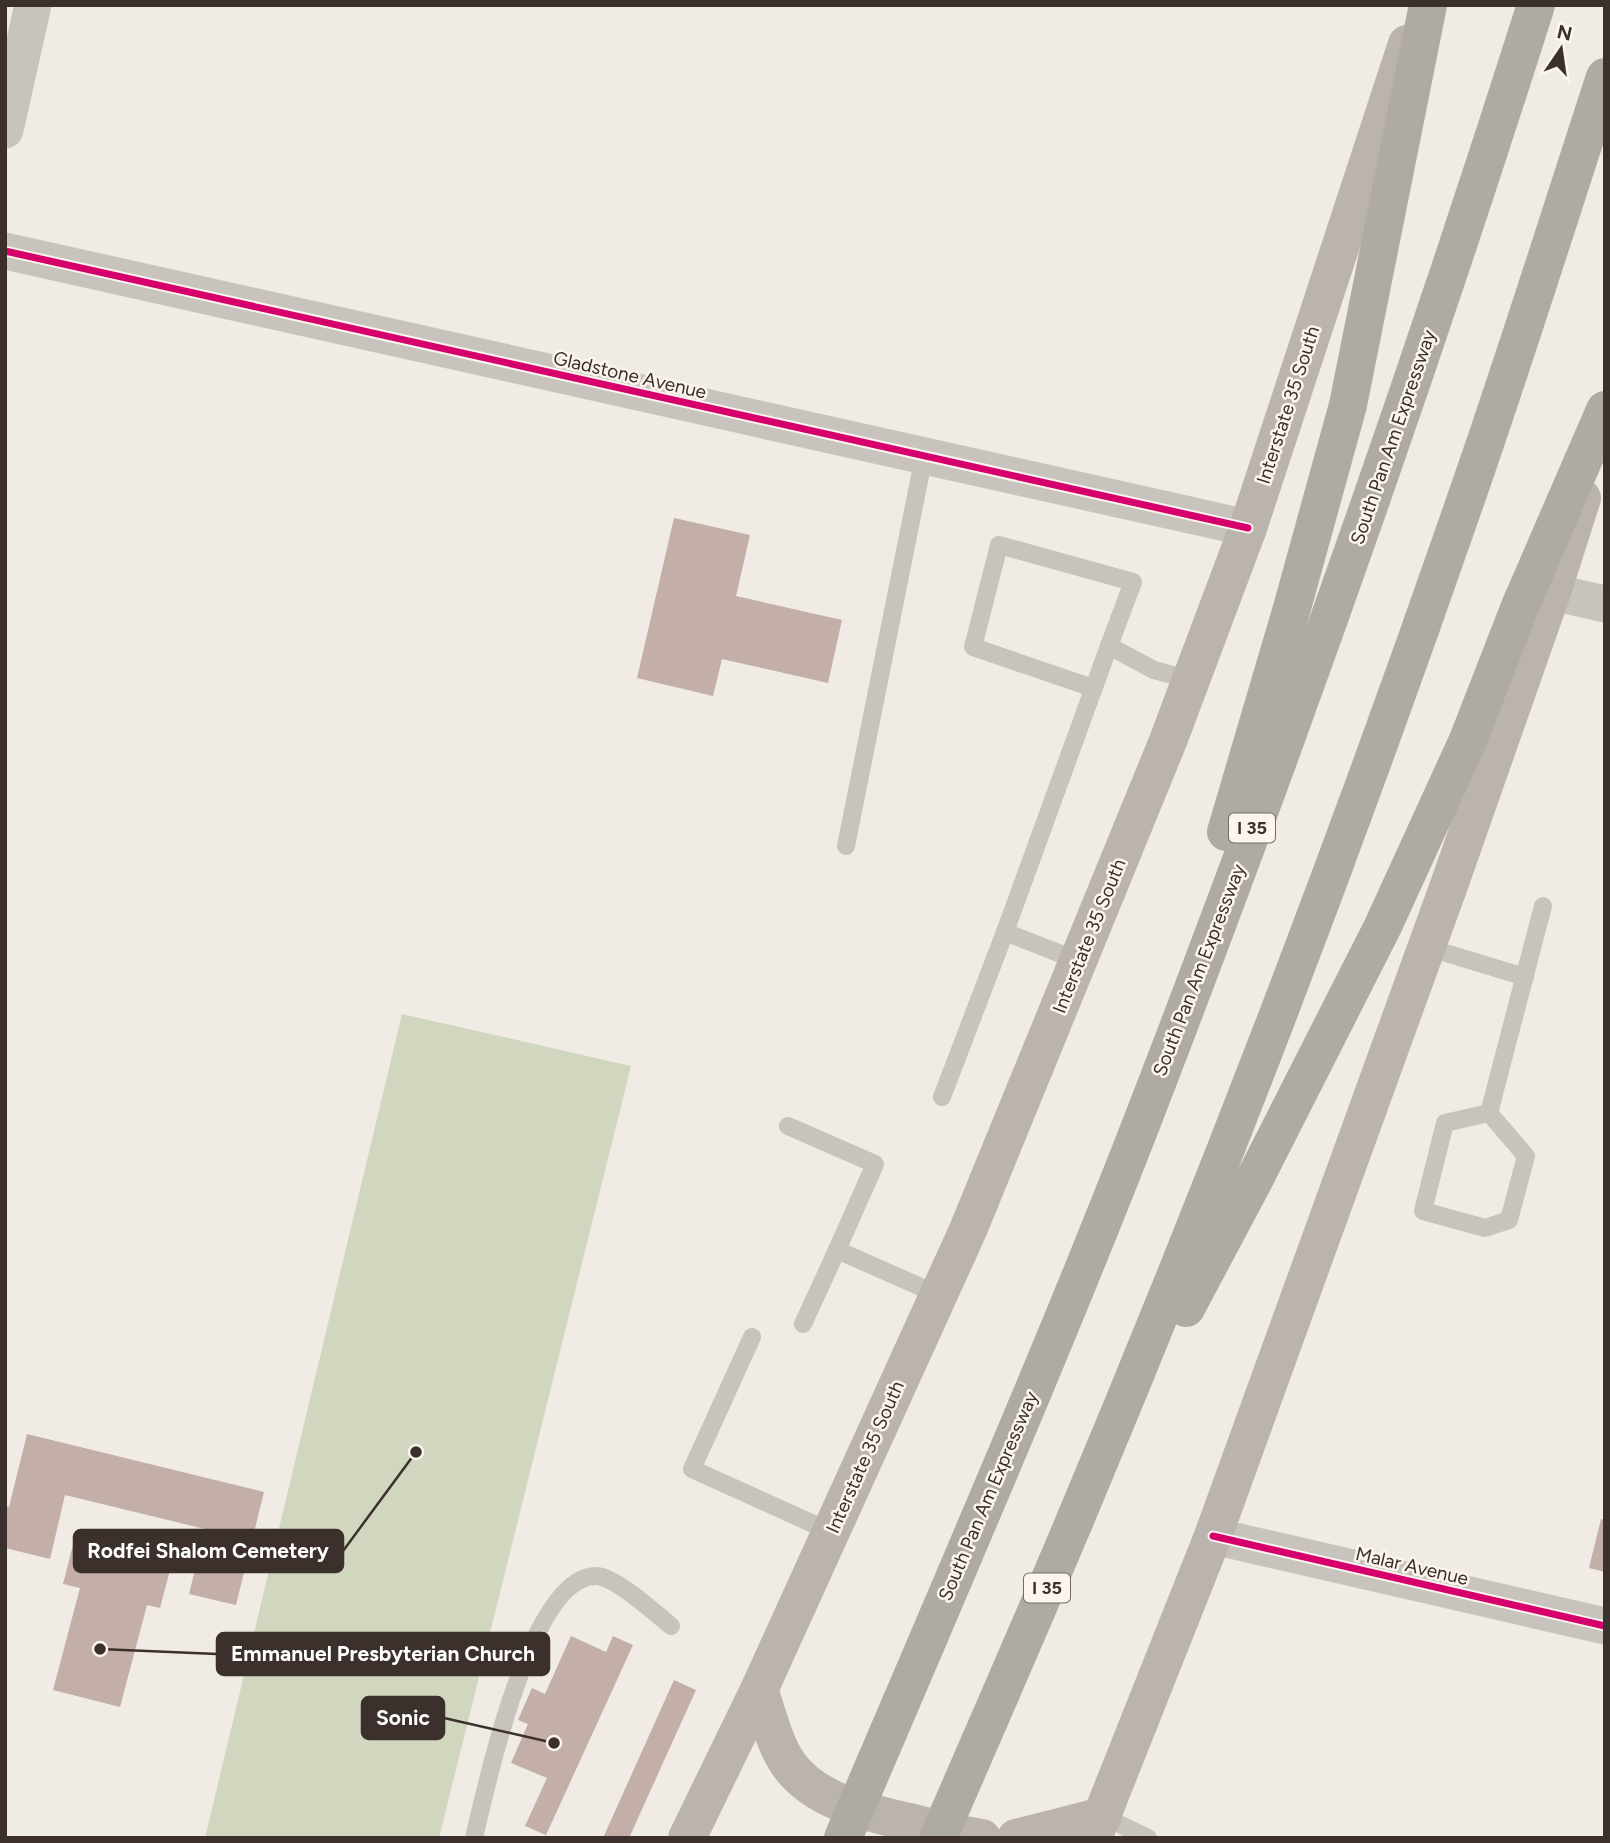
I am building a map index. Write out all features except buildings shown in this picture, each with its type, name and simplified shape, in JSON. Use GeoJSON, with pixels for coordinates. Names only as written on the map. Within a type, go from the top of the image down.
{"type":"FeatureCollection","features":[{"type":"Feature","properties":{"kind":"highway"},"geometry":{"type":"LineString","coordinates":[[1139,1129],[1292,608],[1348,405],[1428,5]]}},
{"type":"Feature","properties":{"kind":"highway","name":"South Pan Am Expressway"},"geometry":{"type":"LineString","coordinates":[[843,1838],[1028,1402],[1139,1129],[1288,733],[1368,510],[1536,5]]}},
{"type":"Feature","properties":{"kind":"highway","name":"I 35"},"geometry":{"type":"LineString","coordinates":[[938,1838],[1093,1483],[1288,989],[1483,449],[1605,77]]}},
{"type":"Feature","properties":{"kind":"highway"},"geometry":{"type":"LineString","coordinates":[[1093,1483],[1254,1182],[1383,926],[1468,740],[1521,604],[1605,410]]}},
{"type":"Feature","properties":{"kind":"main road","name":"Interstate 35 South"},"geometry":{"type":"LineString","coordinates":[[687,1838],[759,1690],[939,1295],[1079,961],[1191,680],[1248,528],[1420,5]]}},
{"type":"Feature","properties":{"kind":"main road"},"geometry":{"type":"LineString","coordinates":[[1016,1838],[1098,1827],[1213,1536],[1426,947],[1552,592],[1605,424]]}},
{"type":"Feature","properties":{"kind":"main road"},"geometry":{"type":"LineString","coordinates":[[759,1690],[788,1764],[806,1783],[834,1800],[876,1814],[982,1838]]}},
{"type":"Feature","properties":{"kind":"street"},"geometry":{"type":"LineString","coordinates":[[5,130],[33,5]]}},
{"type":"Feature","properties":{"kind":"street","name":"Gladstone Avenue"},"geometry":{"type":"LineString","coordinates":[[5,251],[1248,528]]}},
{"type":"Feature","properties":{"kind":"street"},"geometry":{"type":"LineString","coordinates":[[1552,592],[1605,604]]}},
{"type":"Feature","properties":{"kind":"street","name":"Malar Avenue"},"geometry":{"type":"LineString","coordinates":[[1213,1536],[1605,1626]]}},
{"type":"Feature","properties":{"kind":"lane"},"geometry":{"type":"LineString","coordinates":[[846,846],[924,456]]}},
{"type":"Feature","properties":{"kind":"lane"},"geometry":{"type":"LineString","coordinates":[[942,1097],[1133,582],[999,545],[973,648],[1093,688]]}},
{"type":"Feature","properties":{"kind":"lane"},"geometry":{"type":"LineString","coordinates":[[1109,646],[1154,670],[1191,680]]}},
{"type":"Feature","properties":{"kind":"lane"},"geometry":{"type":"LineString","coordinates":[[1489,1113],[1543,906]]}},
{"type":"Feature","properties":{"kind":"lane"},"geometry":{"type":"LineString","coordinates":[[1004,932],[1079,961]]}},
{"type":"Feature","properties":{"kind":"lane"},"geometry":{"type":"LineString","coordinates":[[1426,947],[1525,977]]}},
{"type":"Feature","properties":{"kind":"lane"},"geometry":{"type":"LineString","coordinates":[[1489,1113],[1526,1156],[1509,1220],[1485,1228],[1423,1211],[1445,1123],[1489,1113]]}},
{"type":"Feature","properties":{"kind":"lane"},"geometry":{"type":"LineString","coordinates":[[788,1126],[875,1164],[803,1324]]}},
{"type":"Feature","properties":{"kind":"lane"},"geometry":{"type":"LineString","coordinates":[[837,1250],[939,1295]]}},
{"type":"Feature","properties":{"kind":"lane"},"geometry":{"type":"LineString","coordinates":[[752,1337],[692,1469],[831,1532]]}},
{"type":"Feature","properties":{"kind":"lane"},"geometry":{"type":"LineString","coordinates":[[474,1838],[491,1764],[524,1662],[553,1603],[575,1581],[597,1576],[621,1586],[671,1626]]}},
{"type":"Feature","properties":{"kind":"lane"},"geometry":{"type":"LineString","coordinates":[[1098,1827],[1148,1838]]}},
{"type":"Feature","properties":{"kind":"green space"},"geometry":{"type":"Polygon","coordinates":[[[402,1014],[631,1066],[439,1838],[205,1838],[402,1014]]]}},
{"type":"Feature","properties":{"kind":"cycle path"},"geometry":{"type":"LineString","coordinates":[[5,251],[1248,528]]}},
{"type":"Feature","properties":{"kind":"cycle path"},"geometry":{"type":"LineString","coordinates":[[1213,1536],[1605,1626]]}},
{"type":"Feature","properties":{"kind":"place","name":"Rodfei Shalom Cemetery"},"geometry":{"type":"Point","coordinates":[416,1452]}},
{"type":"Feature","properties":{"kind":"place","name":"Emmanuel Presbyterian Church"},"geometry":{"type":"Point","coordinates":[100,1649]}},
{"type":"Feature","properties":{"kind":"place","name":"Sonic"},"geometry":{"type":"Point","coordinates":[554,1743]}}]}
